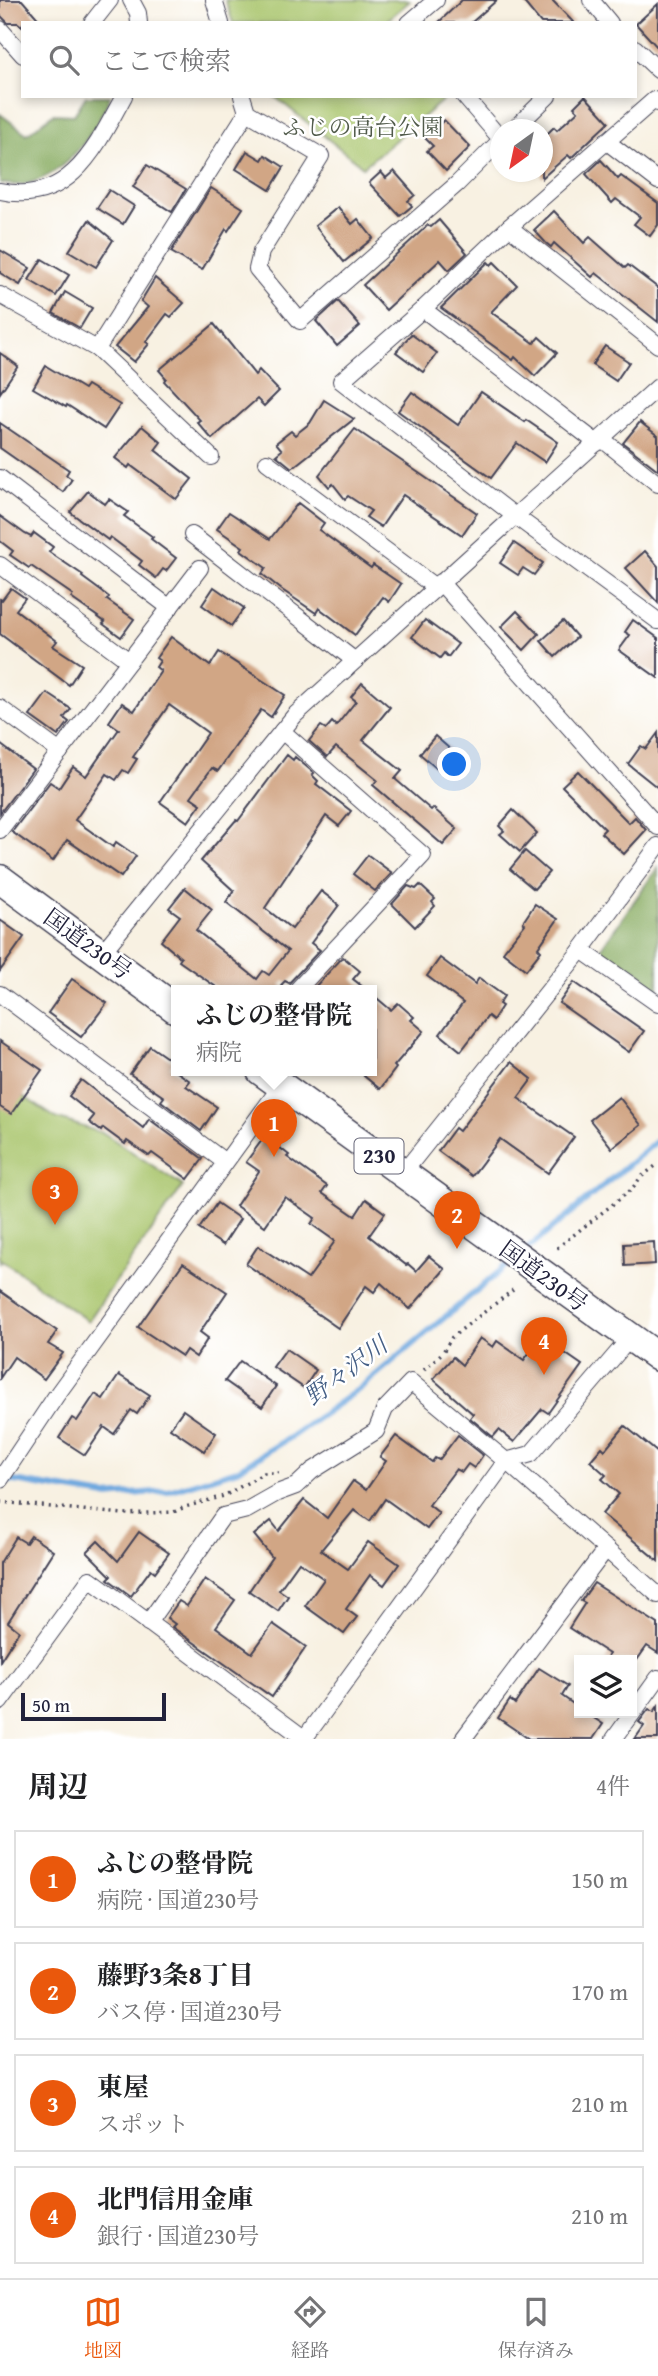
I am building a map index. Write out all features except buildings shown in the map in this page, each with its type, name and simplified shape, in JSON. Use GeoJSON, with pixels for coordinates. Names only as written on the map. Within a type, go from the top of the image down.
{"type":"FeatureCollection","features":[{"type":"Feature","properties":{"kind":"highway","name":"国道230号"},"geometry":{"type":"LineString","coordinates":[[0,879],[171,1005]]}},
{"type":"Feature","properties":{"kind":"highway","name":"国道230号"},"geometry":{"type":"LineString","coordinates":[[271,1078],[658,1357]]}},
{"type":"Feature","properties":{"kind":"street"},"geometry":{"type":"LineString","coordinates":[[94,21],[110,0]]}},
{"type":"Feature","properties":{"kind":"street"},"geometry":{"type":"LineString","coordinates":[[131,0],[139,21]]}},
{"type":"Feature","properties":{"kind":"street"},"geometry":{"type":"LineString","coordinates":[[214,0],[219,21]]}},
{"type":"Feature","properties":{"kind":"street"},"geometry":{"type":"LineString","coordinates":[[411,21],[436,0]]}},
{"type":"Feature","properties":{"kind":"street"},"geometry":{"type":"LineString","coordinates":[[591,0],[608,21]]}},
{"type":"Feature","properties":{"kind":"street"},"geometry":{"type":"LineString","coordinates":[[0,29],[21,53]]}},
{"type":"Feature","properties":{"kind":"street"},"geometry":{"type":"LineString","coordinates":[[637,50],[658,70]]}},
{"type":"Feature","properties":{"kind":"street"},"geometry":{"type":"LineString","coordinates":[[0,191],[20,195],[71,177],[95,150],[123,98]]}},
{"type":"Feature","properties":{"kind":"street"},"geometry":{"type":"LineString","coordinates":[[466,98],[490,127]]}},
{"type":"Feature","properties":{"kind":"street"},"geometry":{"type":"LineString","coordinates":[[524,119],[546,98]]}},
{"type":"Feature","properties":{"kind":"street"},"geometry":{"type":"LineString","coordinates":[[657,98],[509,227],[423,309],[341,381],[515,516],[658,621]]}},
{"type":"Feature","properties":{"kind":"street"},"geometry":{"type":"LineString","coordinates":[[97,349],[245,104],[321,156],[261,253],[257,269],[300,321],[457,184],[490,149]]}},
{"type":"Feature","properties":{"kind":"street"},"geometry":{"type":"LineString","coordinates":[[606,141],[658,181]]}},
{"type":"Feature","properties":{"kind":"street"},"geometry":{"type":"LineString","coordinates":[[509,227],[658,345]]}},
{"type":"Feature","properties":{"kind":"street"},"geometry":{"type":"LineString","coordinates":[[0,295],[97,349],[211,457]]}},
{"type":"Feature","properties":{"kind":"street"},"geometry":{"type":"LineString","coordinates":[[423,309],[658,484]]}},
{"type":"Feature","properties":{"kind":"street"},"geometry":{"type":"LineString","coordinates":[[101,954],[295,715],[658,387]]}},
{"type":"Feature","properties":{"kind":"street"},"geometry":{"type":"LineString","coordinates":[[267,462],[437,584],[658,827]]}},
{"type":"Feature","properties":{"kind":"street"},"geometry":{"type":"LineString","coordinates":[[0,478],[170,608]]}},
{"type":"Feature","properties":{"kind":"street"},"geometry":{"type":"LineString","coordinates":[[192,536],[354,660]]}},
{"type":"Feature","properties":{"kind":"street"},"geometry":{"type":"LineString","coordinates":[[0,565],[129,661]]}},
{"type":"Feature","properties":{"kind":"street"},"geometry":{"type":"LineString","coordinates":[[0,830],[200,568]]}},
{"type":"Feature","properties":{"kind":"street"},"geometry":{"type":"LineString","coordinates":[[0,708],[60,752]]}},
{"type":"Feature","properties":{"kind":"street"},"geometry":{"type":"LineString","coordinates":[[282,731],[423,855],[302,985]]}},
{"type":"Feature","properties":{"kind":"street"},"geometry":{"type":"LineString","coordinates":[[402,1173],[581,950],[658,846]]}},
{"type":"Feature","properties":{"kind":"street"},"geometry":{"type":"LineString","coordinates":[[581,950],[658,1004]]}},
{"type":"Feature","properties":{"kind":"street"},"geometry":{"type":"LineString","coordinates":[[0,994],[225,1162]]}},
{"type":"Feature","properties":{"kind":"street"},"geometry":{"type":"LineString","coordinates":[[0,1480],[56,1396],[225,1162],[271,1078]]}},
{"type":"Feature","properties":{"kind":"street"},"geometry":{"type":"LineString","coordinates":[[0,1702],[90,1579],[305,1739],[506,1461],[531,1454],[630,1338]]}},
{"type":"Feature","properties":{"kind":"street"},"geometry":{"type":"LineString","coordinates":[[148,1623],[223,1516],[247,1510],[296,1486],[312,1471],[376,1430],[385,1409],[411,1382],[506,1461],[658,1595]]}},
{"type":"Feature","properties":{"kind":"street"},"geometry":{"type":"LineString","coordinates":[[463,1739],[606,1549]]}},
{"type":"Feature","properties":{"kind":"street"},"geometry":{"type":"LineString","coordinates":[[614,1739],[658,1678]]}},
{"type":"Feature","properties":{"kind":"path"},"geometry":{"type":"LineString","coordinates":[[557,1248],[631,1190],[641,1177],[658,1164]]}},
{"type":"Feature","properties":{"kind":"path"},"geometry":{"type":"LineString","coordinates":[[411,1382],[443,1352],[452,1337],[513,1290]]}},
{"type":"Feature","properties":{"kind":"path"},"geometry":{"type":"LineString","coordinates":[[0,1502],[123,1514],[174,1512],[224,1496],[264,1473],[312,1471]]}},
{"type":"Feature","properties":{"kind":"green space"},"geometry":{"type":"Polygon","coordinates":[[[225,0],[410,1],[386,21],[232,21],[225,0]]]}},
{"type":"Feature","properties":{"kind":"green space"},"geometry":{"type":"Polygon","coordinates":[[[85,98],[109,98],[103,113],[81,146],[53,172],[37,181],[0,183],[0,114],[27,134],[53,114],[74,115],[85,98]]]}},
{"type":"Feature","properties":{"kind":"green space","name":"ふじの高台公園"},"geometry":{"type":"Polygon","coordinates":[[[277,98],[442,98],[443,100],[363,167],[277,98]]]}},
{"type":"Feature","properties":{"kind":"green space"},"geometry":{"type":"Polygon","coordinates":[[[658,867],[658,990],[637,971],[600,950],[658,867]]]}},
{"type":"Feature","properties":{"kind":"green space"},"geometry":{"type":"Polygon","coordinates":[[[0,1081],[56,1118],[105,1134],[183,1186],[88,1321],[2,1260],[0,1262],[0,1081]]]}},
{"type":"Feature","properties":{"kind":"waterway","name":"野々沢川"},"geometry":{"type":"LineString","coordinates":[[525,1251],[658,1140]]}},
{"type":"Feature","properties":{"kind":"waterway","name":"野々沢川"},"geometry":{"type":"LineString","coordinates":[[2,1479],[106,1496],[168,1491],[237,1470],[359,1389],[511,1262]]}},
{"type":"Feature","properties":{"kind":"place","name":"ふじの整骨院"},"geometry":{"type":"Point","coordinates":[274,1157]}},
{"type":"Feature","properties":{"kind":"place","name":"東屋"},"geometry":{"type":"Point","coordinates":[55,1225]}},
{"type":"Feature","properties":{"kind":"place","name":"藤野3条8丁目"},"geometry":{"type":"Point","coordinates":[457,1249]}},
{"type":"Feature","properties":{"kind":"place","name":"北門信用金庫"},"geometry":{"type":"Point","coordinates":[544,1375]}}]}
